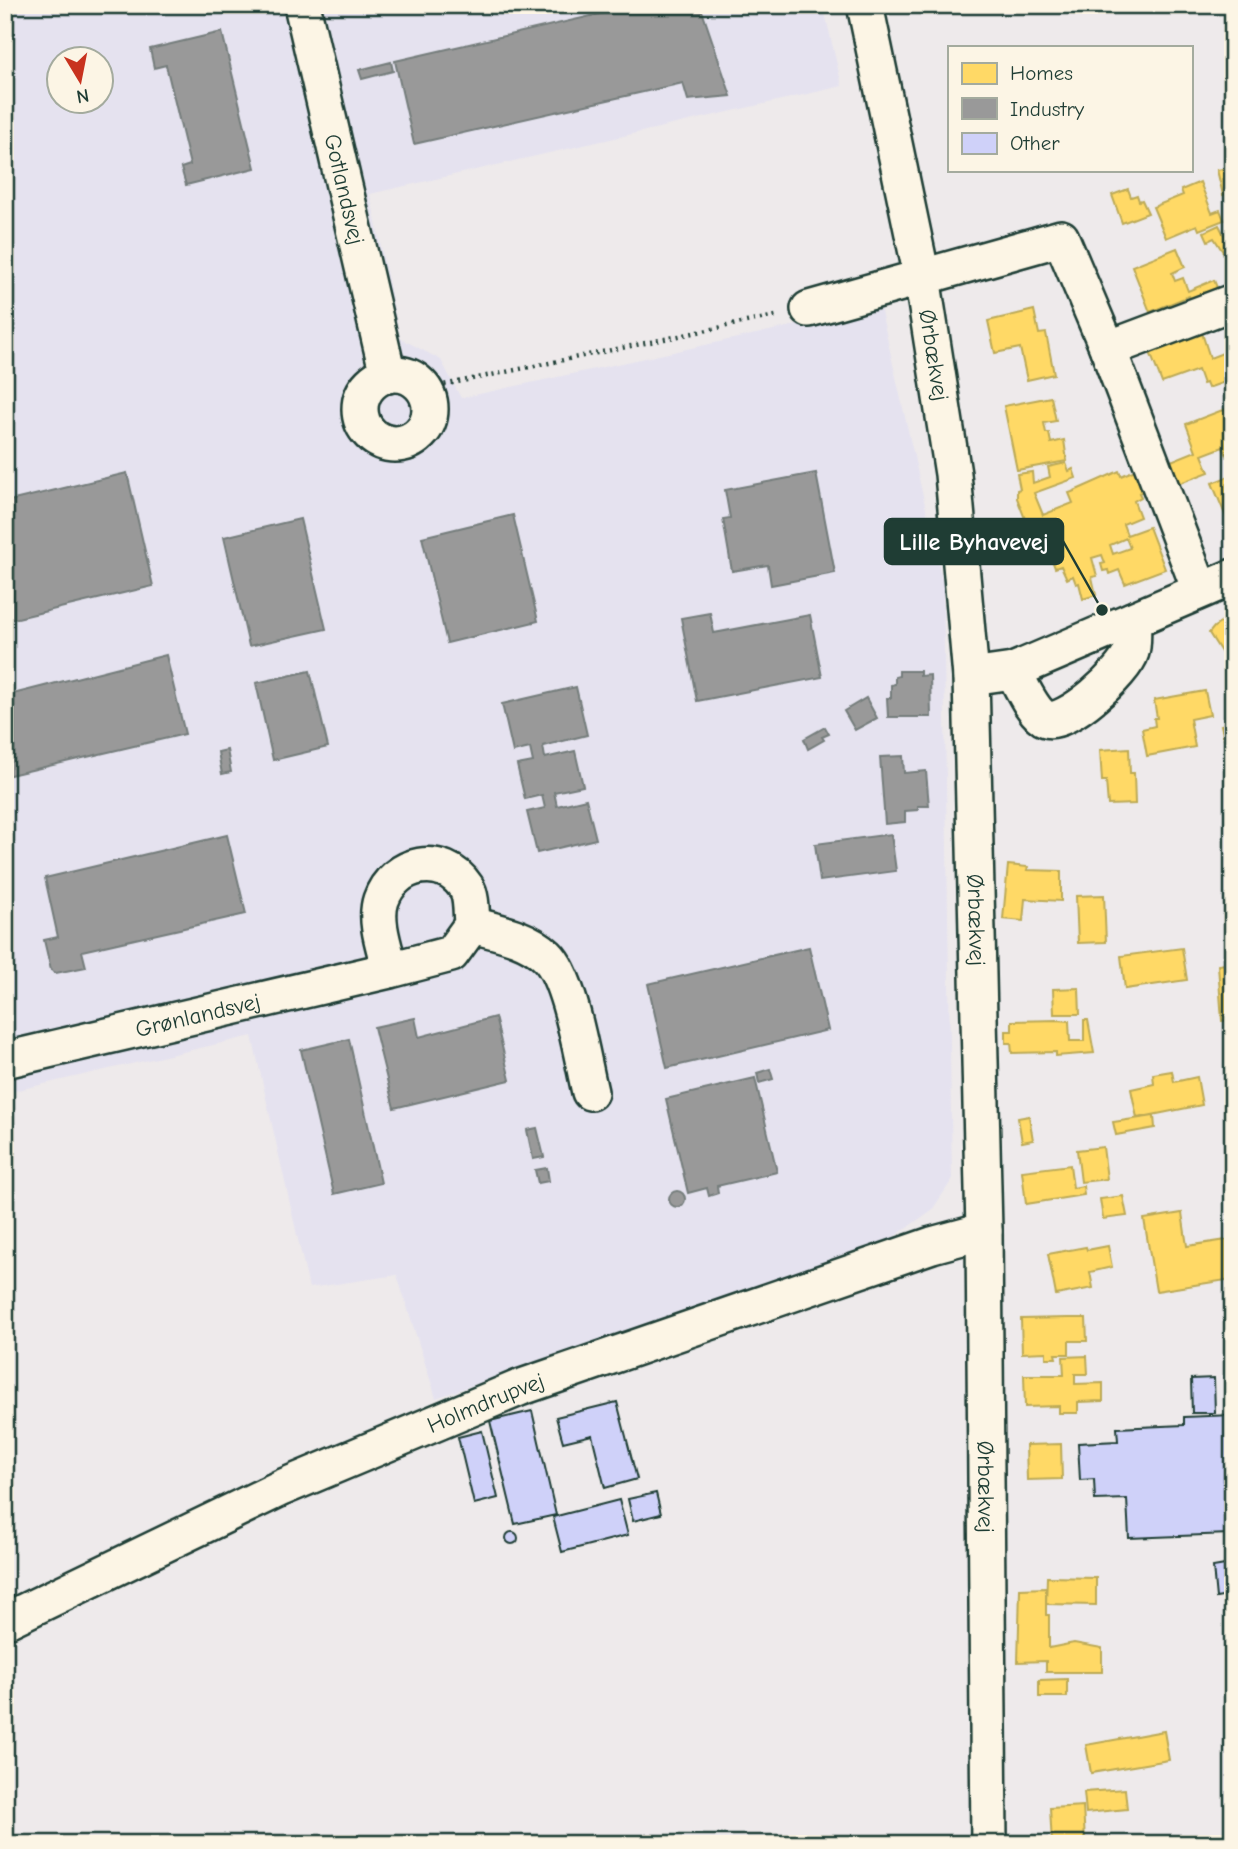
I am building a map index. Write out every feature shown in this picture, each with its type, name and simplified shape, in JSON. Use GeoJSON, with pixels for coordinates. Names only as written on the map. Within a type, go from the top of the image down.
{"type":"FeatureCollection","features":[{"type":"Feature","properties":{"kind":"street","name":"Gotlandsvej"},"geometry":{"type":"LineString","coordinates":[[302,5],[388,375]]}},
{"type":"Feature","properties":{"kind":"street","name":"Ørbækvej"},"geometry":{"type":"LineString","coordinates":[[865,5],[922,278],[953,474],[971,677],[984,1231],[989,1844]]}},
{"type":"Feature","properties":{"kind":"street"},"geometry":{"type":"LineString","coordinates":[[808,309],[1061,238],[1108,349],[1200,590]]}},
{"type":"Feature","properties":{"kind":"street"},"geometry":{"type":"LineString","coordinates":[[1108,349],[1233,302]]}},
{"type":"Feature","properties":{"kind":"street"},"geometry":{"type":"LineString","coordinates":[[401,374],[414,379],[424,389],[430,402],[430,415],[425,428],[415,438],[403,444],[389,444],[376,439],[366,429],[361,417],[360,403],[365,390],[375,380],[388,375],[401,374]]}},
{"type":"Feature","properties":{"kind":"street"},"geometry":{"type":"LineString","coordinates":[[971,677],[1013,671],[1233,578]]}},
{"type":"Feature","properties":{"kind":"street"},"geometry":{"type":"LineString","coordinates":[[1013,671],[1039,716],[1049,721],[1064,718],[1117,676],[1132,652],[1133,620]]}},
{"type":"Feature","properties":{"kind":"street"},"geometry":{"type":"LineString","coordinates":[[390,970],[380,924],[380,901],[393,879],[421,864],[446,867],[468,888],[472,925],[523,940],[549,957],[565,988],[590,1092]]}},
{"type":"Feature","properties":{"kind":"street","name":"Grønlandsvej"},"geometry":{"type":"LineString","coordinates":[[5,1060],[451,954],[472,925]]}},
{"type":"Feature","properties":{"kind":"street","name":"Holmdrupvej"},"geometry":{"type":"LineString","coordinates":[[5,1621],[281,1488],[519,1388],[932,1245],[984,1231]]}},
{"type":"Feature","properties":{"kind":"path"},"geometry":{"type":"LineString","coordinates":[[424,389],[808,309]]}},
{"type":"Feature","properties":{"kind":"shaded area"},"geometry":{"type":"Polygon","coordinates":[[[5,5],[823,5],[842,86],[370,194],[400,338],[441,360],[461,398],[880,307],[943,584],[952,1180],[932,1210],[888,1241],[436,1398],[397,1275],[309,1288],[252,1036],[5,1093],[5,5]]]}},
{"type":"Feature","properties":{"kind":"building: Homes"},"geometry":{"type":"Polygon","coordinates":[[[1233,167],[1233,192],[1223,195],[1217,170],[1233,167]]]}},
{"type":"Feature","properties":{"kind":"building: Homes"},"geometry":{"type":"Polygon","coordinates":[[[1200,182],[1212,213],[1220,210],[1224,220],[1199,230],[1197,225],[1166,238],[1153,207],[1183,195],[1181,190],[1200,182]]]}},
{"type":"Feature","properties":{"kind":"building: Homes"},"geometry":{"type":"Polygon","coordinates":[[[1128,189],[1131,197],[1137,195],[1139,201],[1142,200],[1148,213],[1122,223],[1112,195],[1128,189]]]}},
{"type":"Feature","properties":{"kind":"building: Homes"},"geometry":{"type":"Polygon","coordinates":[[[1219,225],[1233,253],[1227,258],[1214,238],[1208,241],[1204,232],[1219,225]]]}},
{"type":"Feature","properties":{"kind":"building: Homes"},"geometry":{"type":"Polygon","coordinates":[[[1177,248],[1185,267],[1172,273],[1175,281],[1183,278],[1188,291],[1214,280],[1219,293],[1192,304],[1189,296],[1150,312],[1132,266],[1177,248]]]}},
{"type":"Feature","properties":{"kind":"building: Homes"},"geometry":{"type":"Polygon","coordinates":[[[1034,310],[1039,334],[1046,333],[1054,374],[1027,380],[1020,348],[995,353],[988,321],[1034,310]]]}},
{"type":"Feature","properties":{"kind":"building: Homes"},"geometry":{"type":"Polygon","coordinates":[[[1202,333],[1210,358],[1233,349],[1233,379],[1208,388],[1206,383],[1203,384],[1198,370],[1162,383],[1150,352],[1202,333]]]}},
{"type":"Feature","properties":{"kind":"building: Homes"},"geometry":{"type":"Polygon","coordinates":[[[1051,397],[1056,421],[1044,423],[1046,433],[1049,433],[1051,443],[1064,440],[1067,461],[1017,470],[1004,406],[1051,397]]]}},
{"type":"Feature","properties":{"kind":"building: Homes"},"geometry":{"type":"Polygon","coordinates":[[[1233,406],[1233,456],[1228,458],[1223,447],[1202,455],[1209,472],[1175,485],[1166,463],[1196,451],[1186,424],[1233,406]]]}},
{"type":"Feature","properties":{"kind":"building: Homes"},"geometry":{"type":"Polygon","coordinates":[[[1066,463],[1069,471],[1073,469],[1076,478],[1034,493],[1043,515],[1073,503],[1069,493],[1119,471],[1121,476],[1135,470],[1144,491],[1139,493],[1141,497],[1134,501],[1140,517],[1123,524],[1127,535],[1149,527],[1165,569],[1125,584],[1119,570],[1109,574],[1108,570],[1103,571],[1101,564],[1105,563],[1102,555],[1092,558],[1097,576],[1092,577],[1096,595],[1083,599],[1079,583],[1076,584],[1073,576],[1067,579],[1061,566],[1055,568],[1037,520],[1027,524],[1017,498],[1017,490],[1020,489],[1017,474],[1032,472],[1033,483],[1050,477],[1048,467],[1066,463]],[[1126,538],[1110,545],[1113,554],[1130,548],[1126,538]]]}},
{"type":"Feature","properties":{"kind":"building: Homes"},"geometry":{"type":"Polygon","coordinates":[[[1232,475],[1233,529],[1231,529],[1212,483],[1232,475]]]}},
{"type":"Feature","properties":{"kind":"building: Homes"},"geometry":{"type":"Polygon","coordinates":[[[1233,615],[1233,669],[1232,669],[1209,633],[1233,615]]]}},
{"type":"Feature","properties":{"kind":"building: Homes"},"geometry":{"type":"Polygon","coordinates":[[[1205,691],[1210,715],[1190,719],[1195,747],[1147,756],[1142,729],[1155,726],[1154,718],[1157,718],[1154,700],[1205,691]]]}},
{"type":"Feature","properties":{"kind":"building: Homes"},"geometry":{"type":"Polygon","coordinates":[[[1233,723],[1231,754],[1228,737],[1224,738],[1221,725],[1233,723]]]}},
{"type":"Feature","properties":{"kind":"building: Homes"},"geometry":{"type":"Polygon","coordinates":[[[1129,748],[1130,773],[1134,773],[1135,804],[1108,805],[1106,781],[1102,781],[1100,750],[1129,748]]]}},
{"type":"Feature","properties":{"kind":"building: Homes"},"geometry":{"type":"Polygon","coordinates":[[[1008,865],[1028,867],[1027,870],[1061,871],[1061,901],[1025,899],[1023,921],[1003,919],[1008,865]]]}},
{"type":"Feature","properties":{"kind":"building: Homes"},"geometry":{"type":"Polygon","coordinates":[[[1104,895],[1106,942],[1078,943],[1076,896],[1104,895]]]}},
{"type":"Feature","properties":{"kind":"building: Homes"},"geometry":{"type":"Polygon","coordinates":[[[1182,948],[1187,980],[1125,989],[1121,956],[1182,948]]]}},
{"type":"Feature","properties":{"kind":"building: Homes"},"geometry":{"type":"Polygon","coordinates":[[[1233,963],[1233,1020],[1222,1021],[1218,965],[1233,963]]]}},
{"type":"Feature","properties":{"kind":"building: Homes"},"geometry":{"type":"Polygon","coordinates":[[[1079,988],[1080,1014],[1054,1014],[1053,989],[1079,988]]]}},
{"type":"Feature","properties":{"kind":"building: Homes"},"geometry":{"type":"Polygon","coordinates":[[[1084,1020],[1088,1020],[1094,1053],[1056,1056],[1056,1052],[1012,1053],[1011,1043],[1006,1043],[1006,1031],[1012,1031],[1012,1021],[1069,1021],[1070,1041],[1084,1041],[1084,1020]]]}},
{"type":"Feature","properties":{"kind":"building: Homes"},"geometry":{"type":"Polygon","coordinates":[[[1172,1071],[1174,1082],[1197,1077],[1202,1105],[1137,1118],[1131,1089],[1154,1084],[1153,1074],[1172,1071]]]}},
{"type":"Feature","properties":{"kind":"building: Homes"},"geometry":{"type":"Polygon","coordinates":[[[1029,1116],[1033,1140],[1022,1142],[1018,1118],[1029,1116]]]}},
{"type":"Feature","properties":{"kind":"building: Homes"},"geometry":{"type":"Polygon","coordinates":[[[1154,1116],[1155,1128],[1116,1135],[1113,1122],[1154,1116]]]}},
{"type":"Feature","properties":{"kind":"building: Homes"},"geometry":{"type":"Polygon","coordinates":[[[1103,1147],[1107,1179],[1081,1182],[1077,1150],[1103,1147]]]}},
{"type":"Feature","properties":{"kind":"building: Homes"},"geometry":{"type":"Polygon","coordinates":[[[1070,1165],[1073,1188],[1083,1186],[1084,1195],[1026,1204],[1022,1171],[1070,1165]]]}},
{"type":"Feature","properties":{"kind":"building: Homes"},"geometry":{"type":"Polygon","coordinates":[[[1123,1196],[1127,1216],[1103,1219],[1100,1199],[1123,1196]]]}},
{"type":"Feature","properties":{"kind":"building: Homes"},"geometry":{"type":"Polygon","coordinates":[[[1182,1213],[1187,1246],[1233,1239],[1233,1279],[1156,1291],[1144,1219],[1182,1213]]]}},
{"type":"Feature","properties":{"kind":"building: Homes"},"geometry":{"type":"Polygon","coordinates":[[[1108,1246],[1112,1267],[1090,1272],[1093,1288],[1056,1295],[1048,1254],[1108,1246]]]}},
{"type":"Feature","properties":{"kind":"building: Homes"},"geometry":{"type":"Polygon","coordinates":[[[1086,1318],[1087,1341],[1069,1341],[1069,1354],[1055,1354],[1056,1358],[1046,1358],[1046,1352],[1022,1353],[1021,1319],[1086,1318]]]}},
{"type":"Feature","properties":{"kind":"building: Homes"},"geometry":{"type":"Polygon","coordinates":[[[1087,1356],[1088,1374],[1075,1374],[1075,1384],[1103,1383],[1103,1401],[1078,1402],[1078,1413],[1059,1413],[1059,1406],[1025,1407],[1024,1375],[1064,1375],[1063,1357],[1087,1356]]]}},
{"type":"Feature","properties":{"kind":"building: Homes"},"geometry":{"type":"Polygon","coordinates":[[[1061,1444],[1062,1479],[1027,1480],[1026,1445],[1061,1444]]]}},
{"type":"Feature","properties":{"kind":"building: Homes"},"geometry":{"type":"Polygon","coordinates":[[[1047,1577],[1096,1578],[1096,1605],[1046,1604],[1047,1577]]]}},
{"type":"Feature","properties":{"kind":"building: Homes"},"geometry":{"type":"Polygon","coordinates":[[[1046,1588],[1049,1648],[1074,1643],[1102,1648],[1102,1672],[1046,1672],[1046,1661],[1018,1662],[1020,1589],[1046,1588]]]}},
{"type":"Feature","properties":{"kind":"building: Homes"},"geometry":{"type":"Polygon","coordinates":[[[1067,1679],[1067,1697],[1039,1697],[1039,1680],[1067,1679]]]}},
{"type":"Feature","properties":{"kind":"building: Homes"},"geometry":{"type":"Polygon","coordinates":[[[1164,1731],[1169,1760],[1091,1773],[1086,1745],[1164,1731]]]}},
{"type":"Feature","properties":{"kind":"building: Homes"},"geometry":{"type":"Polygon","coordinates":[[[1125,1789],[1127,1809],[1086,1813],[1084,1792],[1125,1789]]]}},
{"type":"Feature","properties":{"kind":"building: Homes"},"geometry":{"type":"Polygon","coordinates":[[[1083,1806],[1085,1841],[1052,1844],[1050,1808],[1083,1806]]]}},
{"type":"Feature","properties":{"kind":"building: Industry"},"geometry":{"type":"Polygon","coordinates":[[[639,5],[700,5],[731,96],[688,100],[683,83],[414,144],[395,61],[639,5]]]}},
{"type":"Feature","properties":{"kind":"building: Industry"},"geometry":{"type":"Polygon","coordinates":[[[222,32],[255,168],[186,185],[181,168],[190,165],[166,65],[154,68],[150,49],[222,32]]]}},
{"type":"Feature","properties":{"kind":"building: Industry"},"geometry":{"type":"Polygon","coordinates":[[[391,62],[393,71],[362,79],[359,70],[391,62]]]}},
{"type":"Feature","properties":{"kind":"building: Industry"},"geometry":{"type":"Polygon","coordinates":[[[127,473],[153,586],[5,621],[5,502],[127,473]]]}},
{"type":"Feature","properties":{"kind":"building: Industry"},"geometry":{"type":"Polygon","coordinates":[[[816,473],[835,573],[771,585],[768,565],[732,571],[723,519],[730,518],[725,490],[816,473]]]}},
{"type":"Feature","properties":{"kind":"building: Industry"},"geometry":{"type":"Polygon","coordinates":[[[513,515],[538,621],[447,643],[422,537],[513,515]]]}},
{"type":"Feature","properties":{"kind":"building: Industry"},"geometry":{"type":"Polygon","coordinates":[[[300,519],[326,629],[249,646],[224,537],[300,519]]]}},
{"type":"Feature","properties":{"kind":"building: Industry"},"geometry":{"type":"Polygon","coordinates":[[[710,613],[714,633],[810,615],[822,677],[697,701],[681,618],[710,613]]]}},
{"type":"Feature","properties":{"kind":"building: Industry"},"geometry":{"type":"Polygon","coordinates":[[[166,655],[185,734],[6,776],[5,696],[166,655]]]}},
{"type":"Feature","properties":{"kind":"building: Industry"},"geometry":{"type":"Polygon","coordinates":[[[310,671],[328,747],[273,760],[256,683],[310,671]]]}},
{"type":"Feature","properties":{"kind":"building: Industry"},"geometry":{"type":"Polygon","coordinates":[[[899,671],[920,671],[920,676],[930,675],[931,717],[888,717],[887,698],[891,698],[891,685],[895,684],[899,671]]]}},
{"type":"Feature","properties":{"kind":"building: Industry"},"geometry":{"type":"Polygon","coordinates":[[[576,687],[587,735],[543,746],[545,758],[575,751],[583,786],[554,792],[557,806],[586,799],[596,839],[537,853],[527,812],[545,808],[542,795],[525,799],[517,765],[533,762],[530,748],[513,752],[502,704],[576,687]]]}},
{"type":"Feature","properties":{"kind":"building: Industry"},"geometry":{"type":"Polygon","coordinates":[[[866,698],[877,718],[855,730],[844,711],[866,698]]]}},
{"type":"Feature","properties":{"kind":"building: Industry"},"geometry":{"type":"Polygon","coordinates":[[[825,727],[829,734],[808,749],[804,739],[825,727]]]}},
{"type":"Feature","properties":{"kind":"building: Industry"},"geometry":{"type":"Polygon","coordinates":[[[227,750],[231,772],[222,774],[218,752],[227,750]]]}},
{"type":"Feature","properties":{"kind":"building: Industry"},"geometry":{"type":"Polygon","coordinates":[[[903,756],[904,773],[926,771],[929,806],[918,806],[918,810],[905,811],[905,822],[885,824],[880,757],[903,756]]]}},
{"type":"Feature","properties":{"kind":"building: Industry"},"geometry":{"type":"Polygon","coordinates":[[[891,834],[896,871],[820,881],[815,844],[891,834]]]}},
{"type":"Feature","properties":{"kind":"building: Industry"},"geometry":{"type":"Polygon","coordinates":[[[227,835],[246,914],[82,951],[86,967],[56,973],[51,970],[44,940],[58,937],[45,878],[227,835]]]}},
{"type":"Feature","properties":{"kind":"building: Industry"},"geometry":{"type":"Polygon","coordinates":[[[809,947],[828,1030],[667,1068],[648,984],[809,947]]]}},
{"type":"Feature","properties":{"kind":"building: Industry"},"geometry":{"type":"Polygon","coordinates":[[[495,1017],[510,1080],[394,1108],[374,1027],[415,1018],[419,1037],[495,1017]]]}},
{"type":"Feature","properties":{"kind":"building: Industry"},"geometry":{"type":"Polygon","coordinates":[[[349,1039],[381,1183],[334,1194],[301,1050],[349,1039]]]}},
{"type":"Feature","properties":{"kind":"building: Industry"},"geometry":{"type":"Polygon","coordinates":[[[770,1069],[773,1079],[759,1083],[757,1073],[770,1069]]]}},
{"type":"Feature","properties":{"kind":"building: Industry"},"geometry":{"type":"Polygon","coordinates":[[[755,1078],[777,1172],[717,1186],[718,1193],[709,1196],[707,1188],[688,1193],[666,1099],[755,1078]]]}},
{"type":"Feature","properties":{"kind":"building: Industry"},"geometry":{"type":"Polygon","coordinates":[[[537,1128],[544,1157],[533,1159],[527,1130],[537,1128]]]}},
{"type":"Feature","properties":{"kind":"building: Industry"},"geometry":{"type":"Polygon","coordinates":[[[547,1168],[549,1181],[538,1183],[535,1170],[547,1168]]]}},
{"type":"Feature","properties":{"kind":"building: Industry"},"geometry":{"type":"Polygon","coordinates":[[[674,1191],[680,1191],[685,1199],[683,1205],[674,1207],[669,1202],[669,1196],[674,1191]]]}},
{"type":"Feature","properties":{"kind":"building: Other"},"geometry":{"type":"Polygon","coordinates":[[[1214,1378],[1215,1413],[1192,1413],[1191,1379],[1214,1378]]]}},
{"type":"Feature","properties":{"kind":"building: Other"},"geometry":{"type":"Polygon","coordinates":[[[617,1402],[637,1479],[605,1488],[592,1435],[563,1442],[556,1417],[617,1402]]]}},
{"type":"Feature","properties":{"kind":"building: Other"},"geometry":{"type":"Polygon","coordinates":[[[532,1411],[556,1515],[515,1524],[490,1421],[532,1411]]]}},
{"type":"Feature","properties":{"kind":"building: Other"},"geometry":{"type":"Polygon","coordinates":[[[1233,1415],[1233,1502],[1228,1502],[1229,1534],[1129,1538],[1127,1499],[1095,1500],[1094,1479],[1080,1480],[1078,1443],[1118,1441],[1117,1428],[1184,1425],[1184,1417],[1233,1415]]]}},
{"type":"Feature","properties":{"kind":"building: Other"},"geometry":{"type":"Polygon","coordinates":[[[482,1431],[498,1498],[474,1504],[458,1437],[482,1431]]]}},
{"type":"Feature","properties":{"kind":"building: Other"},"geometry":{"type":"Polygon","coordinates":[[[656,1493],[661,1514],[633,1521],[628,1499],[656,1493]]]}},
{"type":"Feature","properties":{"kind":"building: Other"},"geometry":{"type":"Polygon","coordinates":[[[619,1500],[628,1535],[562,1552],[553,1517],[619,1500]]]}},
{"type":"Feature","properties":{"kind":"building: Other"},"geometry":{"type":"Polygon","coordinates":[[[507,1533],[517,1533],[517,1543],[507,1543],[507,1533]]]}},
{"type":"Feature","properties":{"kind":"building: Other"},"geometry":{"type":"Polygon","coordinates":[[[1225,1565],[1228,1596],[1216,1598],[1213,1567],[1225,1565]]]}},
{"type":"Feature","properties":{"kind":"place","name":"Lille Byhavevej"},"geometry":{"type":"Point","coordinates":[1102,610]}}]}
